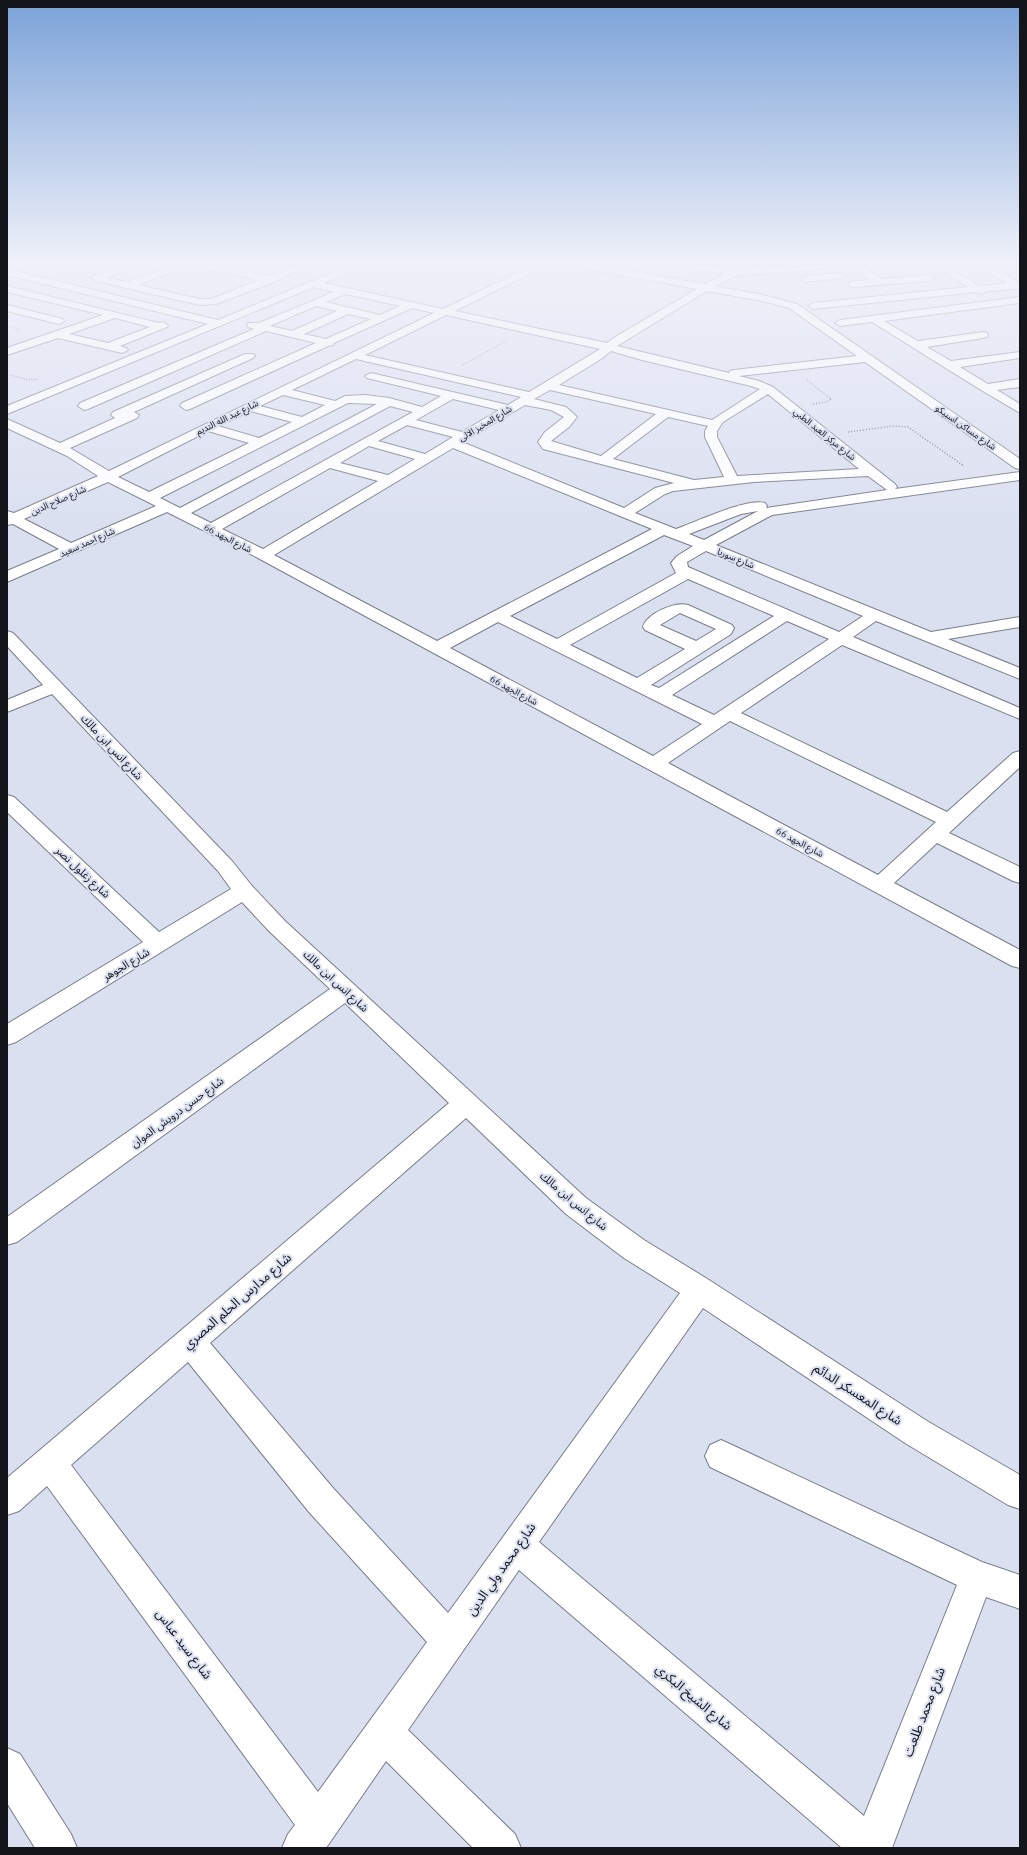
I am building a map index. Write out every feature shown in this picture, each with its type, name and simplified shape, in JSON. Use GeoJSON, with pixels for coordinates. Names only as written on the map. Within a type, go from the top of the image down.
{"type":"FeatureCollection","features":[{"type":"Feature","properties":{"kind":"street"},"geometry":{"type":"LineString","coordinates":[[127,352],[141,355]]}},
{"type":"Feature","properties":{"kind":"street"},"geometry":{"type":"LineString","coordinates":[[7,410],[149,352]]}},
{"type":"Feature","properties":{"kind":"street"},"geometry":{"type":"LineString","coordinates":[[84,406],[211,352]]}},
{"type":"Feature","properties":{"kind":"street"},"geometry":{"type":"LineString","coordinates":[[232,352],[319,373]]}},
{"type":"Feature","properties":{"kind":"street"},"geometry":{"type":"LineString","coordinates":[[186,406],[304,352]]}},
{"type":"Feature","properties":{"kind":"street","name":"شارع عبد الله النديم"},"geometry":{"type":"LineString","coordinates":[[108,477],[249,406],[319,373],[350,352]]}},
{"type":"Feature","properties":{"kind":"street"},"geometry":{"type":"LineString","coordinates":[[357,352],[393,364],[439,375],[559,409],[568,413],[571,417],[568,422],[546,437],[544,442],[548,446],[696,484]]}},
{"type":"Feature","properties":{"kind":"street","name":"شارع المخبز الالى"},"geometry":{"type":"LineString","coordinates":[[263,555],[527,399],[597,357],[603,352]]}},
{"type":"Feature","properties":{"kind":"street","name":"شارع مركز العبد الطبي"},"geometry":{"type":"LineString","coordinates":[[624,352],[721,374],[755,383],[769,389],[890,487]]}},
{"type":"Feature","properties":{"kind":"street","name":"شارع مساكن اسبيكو"},"geometry":{"type":"LineString","coordinates":[[859,352],[1020,466]]}},
{"type":"Feature","properties":{"kind":"street"},"geometry":{"type":"LineString","coordinates":[[927,352],[1020,410]]}},
{"type":"Feature","properties":{"kind":"street"},"geometry":{"type":"LineString","coordinates":[[931,354],[946,352]]}},
{"type":"Feature","properties":{"kind":"street"},"geometry":{"type":"LineString","coordinates":[[949,365],[1019,355]]}},
{"type":"Feature","properties":{"kind":"street"},"geometry":{"type":"LineString","coordinates":[[61,447],[204,376],[256,358]]}},
{"type":"Feature","properties":{"kind":"street"},"geometry":{"type":"LineString","coordinates":[[721,374],[868,358]]}},
{"type":"Feature","properties":{"kind":"street"},"geometry":{"type":"LineString","coordinates":[[97,360],[117,365]]}},
{"type":"Feature","properties":{"kind":"street"},"geometry":{"type":"LineString","coordinates":[[360,382],[393,364]]}},
{"type":"Feature","properties":{"kind":"street"},"geometry":{"type":"LineString","coordinates":[[966,376],[982,374]]}},
{"type":"Feature","properties":{"kind":"street"},"geometry":{"type":"LineString","coordinates":[[412,386],[439,375]]}},
{"type":"Feature","properties":{"kind":"street"},"geometry":{"type":"LineString","coordinates":[[204,376],[279,392],[342,398],[360,398],[389,402],[423,411]]}},
{"type":"Feature","properties":{"kind":"street"},"geometry":{"type":"LineString","coordinates":[[371,376],[510,409]]}},
{"type":"Feature","properties":{"kind":"street"},"geometry":{"type":"LineString","coordinates":[[985,388],[1020,383]]}},
{"type":"Feature","properties":{"kind":"street"},"geometry":{"type":"LineString","coordinates":[[134,384],[161,397],[186,406],[229,417]]}},
{"type":"Feature","properties":{"kind":"street"},"geometry":{"type":"LineString","coordinates":[[548,386],[714,424]]}},
{"type":"Feature","properties":{"kind":"street"},"geometry":{"type":"LineString","coordinates":[[732,480],[711,437],[711,431],[714,424],[769,389]]}},
{"type":"Feature","properties":{"kind":"street"},"geometry":{"type":"LineString","coordinates":[[44,395],[122,416]]}},
{"type":"Feature","properties":{"kind":"street"},"geometry":{"type":"LineString","coordinates":[[211,529],[452,395]]}},
{"type":"Feature","properties":{"kind":"street"},"geometry":{"type":"LineString","coordinates":[[149,498],[256,444],[342,398]]}},
{"type":"Feature","properties":{"kind":"street"},"geometry":{"type":"LineString","coordinates":[[1005,400],[1020,398]]}},
{"type":"Feature","properties":{"kind":"street","name":"شارع احمد سعيد"},"geometry":{"type":"LineString","coordinates":[[7,577],[70,549],[173,510],[289,456],[389,402]]}},
{"type":"Feature","properties":{"kind":"street"},"geometry":{"type":"LineString","coordinates":[[249,406],[302,420]]}},
{"type":"Feature","properties":{"kind":"street"},"geometry":{"type":"LineString","coordinates":[[602,461],[666,413]]}},
{"type":"Feature","properties":{"kind":"street","name":"شارع سوريا"},"geometry":{"type":"LineString","coordinates":[[405,421],[458,440],[670,532],[1020,674]]}},
{"type":"Feature","properties":{"kind":"street","name":"شارع الجهد 66"},"geometry":{"type":"LineString","coordinates":[[7,423],[61,447],[92,464],[108,477],[263,555],[1020,960]]}},
{"type":"Feature","properties":{"kind":"street"},"geometry":{"type":"LineString","coordinates":[[207,427],[289,456],[389,480]]}},
{"type":"Feature","properties":{"kind":"street"},"geometry":{"type":"LineString","coordinates":[[367,442],[426,458]]}},
{"type":"Feature","properties":{"kind":"street"},"geometry":{"type":"LineString","coordinates":[[437,648],[498,616],[670,532],[754,507],[1020,466]]}},
{"type":"Feature","properties":{"kind":"street"},"geometry":{"type":"LineString","coordinates":[[625,513],[665,488],[732,480],[871,472]]}},
{"type":"Feature","properties":{"kind":"street"},"geometry":{"type":"LineString","coordinates":[[1020,476],[769,511],[755,517],[682,559],[679,564],[680,569],[687,573],[1020,714]]}},
{"type":"Feature","properties":{"kind":"street","name":"شارع صلاح الدين"},"geometry":{"type":"LineString","coordinates":[[9,518],[108,477]]}},
{"type":"Feature","properties":{"kind":"street"},"geometry":{"type":"LineString","coordinates":[[9,518],[70,549]]}},
{"type":"Feature","properties":{"kind":"street"},"geometry":{"type":"LineString","coordinates":[[558,645],[687,573]]}},
{"type":"Feature","properties":{"kind":"street"},"geometry":{"type":"LineString","coordinates":[[659,696],[786,615]]}},
{"type":"Feature","properties":{"kind":"street"},"geometry":{"type":"LineString","coordinates":[[654,764],[875,615]]}},
{"type":"Feature","properties":{"kind":"street"},"geometry":{"type":"LineString","coordinates":[[498,616],[659,696],[722,719],[942,828],[1018,872]]}},
{"type":"Feature","properties":{"kind":"street"},"geometry":{"type":"LineString","coordinates":[[930,637],[1020,622]]}},
{"type":"Feature","properties":{"kind":"street","name":"شارع انس ابن مالك"},"geometry":{"type":"LineString","coordinates":[[7,636],[225,866],[244,892],[277,926],[576,1206],[634,1249],[699,1289]]}},
{"type":"Feature","properties":{"kind":"street"},"geometry":{"type":"LineString","coordinates":[[638,685],[696,648]]}},
{"type":"Feature","properties":{"kind":"street"},"geometry":{"type":"LineString","coordinates":[[7,707],[55,686]]}},
{"type":"Feature","properties":{"kind":"street"},"geometry":{"type":"LineString","coordinates":[[879,884],[1020,757]]}},
{"type":"Feature","properties":{"kind":"street","name":"شارع زغلول نصر"},"geometry":{"type":"LineString","coordinates":[[7,801],[158,944]]}},
{"type":"Feature","properties":{"kind":"street","name":"شارع الجوهر"},"geometry":{"type":"LineString","coordinates":[[7,1036],[244,892]]}},
{"type":"Feature","properties":{"kind":"street","name":"شارع حسن درويش الموان"},"geometry":{"type":"LineString","coordinates":[[7,1233],[346,990]]}},
{"type":"Feature","properties":{"kind":"street","name":"شارع مدارس الحلم المصري"},"geometry":{"type":"LineString","coordinates":[[7,1499],[466,1103]]}},
{"type":"Feature","properties":{"kind":"street","name":"شارع المعسكر الدائم"},"geometry":{"type":"LineString","coordinates":[[699,1289],[916,1432],[1020,1493]]}},
{"type":"Feature","properties":{"kind":"street","name":"شارع محمد ولي الدين"},"geometry":{"type":"LineString","coordinates":[[311,1836],[699,1289]]}},
{"type":"Feature","properties":{"kind":"street"},"geometry":{"type":"LineString","coordinates":[[190,1341],[321,1500],[450,1641]]}},
{"type":"Feature","properties":{"kind":"street"},"geometry":{"type":"LineString","coordinates":[[721,1456],[977,1577],[1020,1592]]}},
{"type":"Feature","properties":{"kind":"street","name":"شارع سيد عباس"},"geometry":{"type":"LineString","coordinates":[[50,1463],[311,1836]]}},
{"type":"Feature","properties":{"kind":"street","name":"شارع الشيخ البكري"},"geometry":{"type":"LineString","coordinates":[[517,1546],[871,1848]]}},
{"type":"Feature","properties":{"kind":"street","name":"شارع محمد طلعت"},"geometry":{"type":"LineString","coordinates":[[871,1848],[977,1577]]}},
{"type":"Feature","properties":{"kind":"street"},"geometry":{"type":"LineString","coordinates":[[385,1733],[501,1848]]}},
{"type":"Feature","properties":{"kind":"street"},"geometry":{"type":"LineString","coordinates":[[7,1767],[57,1848]]}},
{"type":"Feature","properties":{"kind":"path"},"geometry":{"type":"LineString","coordinates":[[439,375],[485,352]]}},
{"type":"Feature","properties":{"kind":"path"},"geometry":{"type":"LineString","coordinates":[[789,367],[831,399],[826,402],[791,406]]}},
{"type":"Feature","properties":{"kind":"path"},"geometry":{"type":"LineString","coordinates":[[7,374],[28,380],[43,377]]}},
{"type":"Feature","properties":{"kind":"path"},"geometry":{"type":"LineString","coordinates":[[826,435],[894,426],[908,427],[975,474]]}}]}
